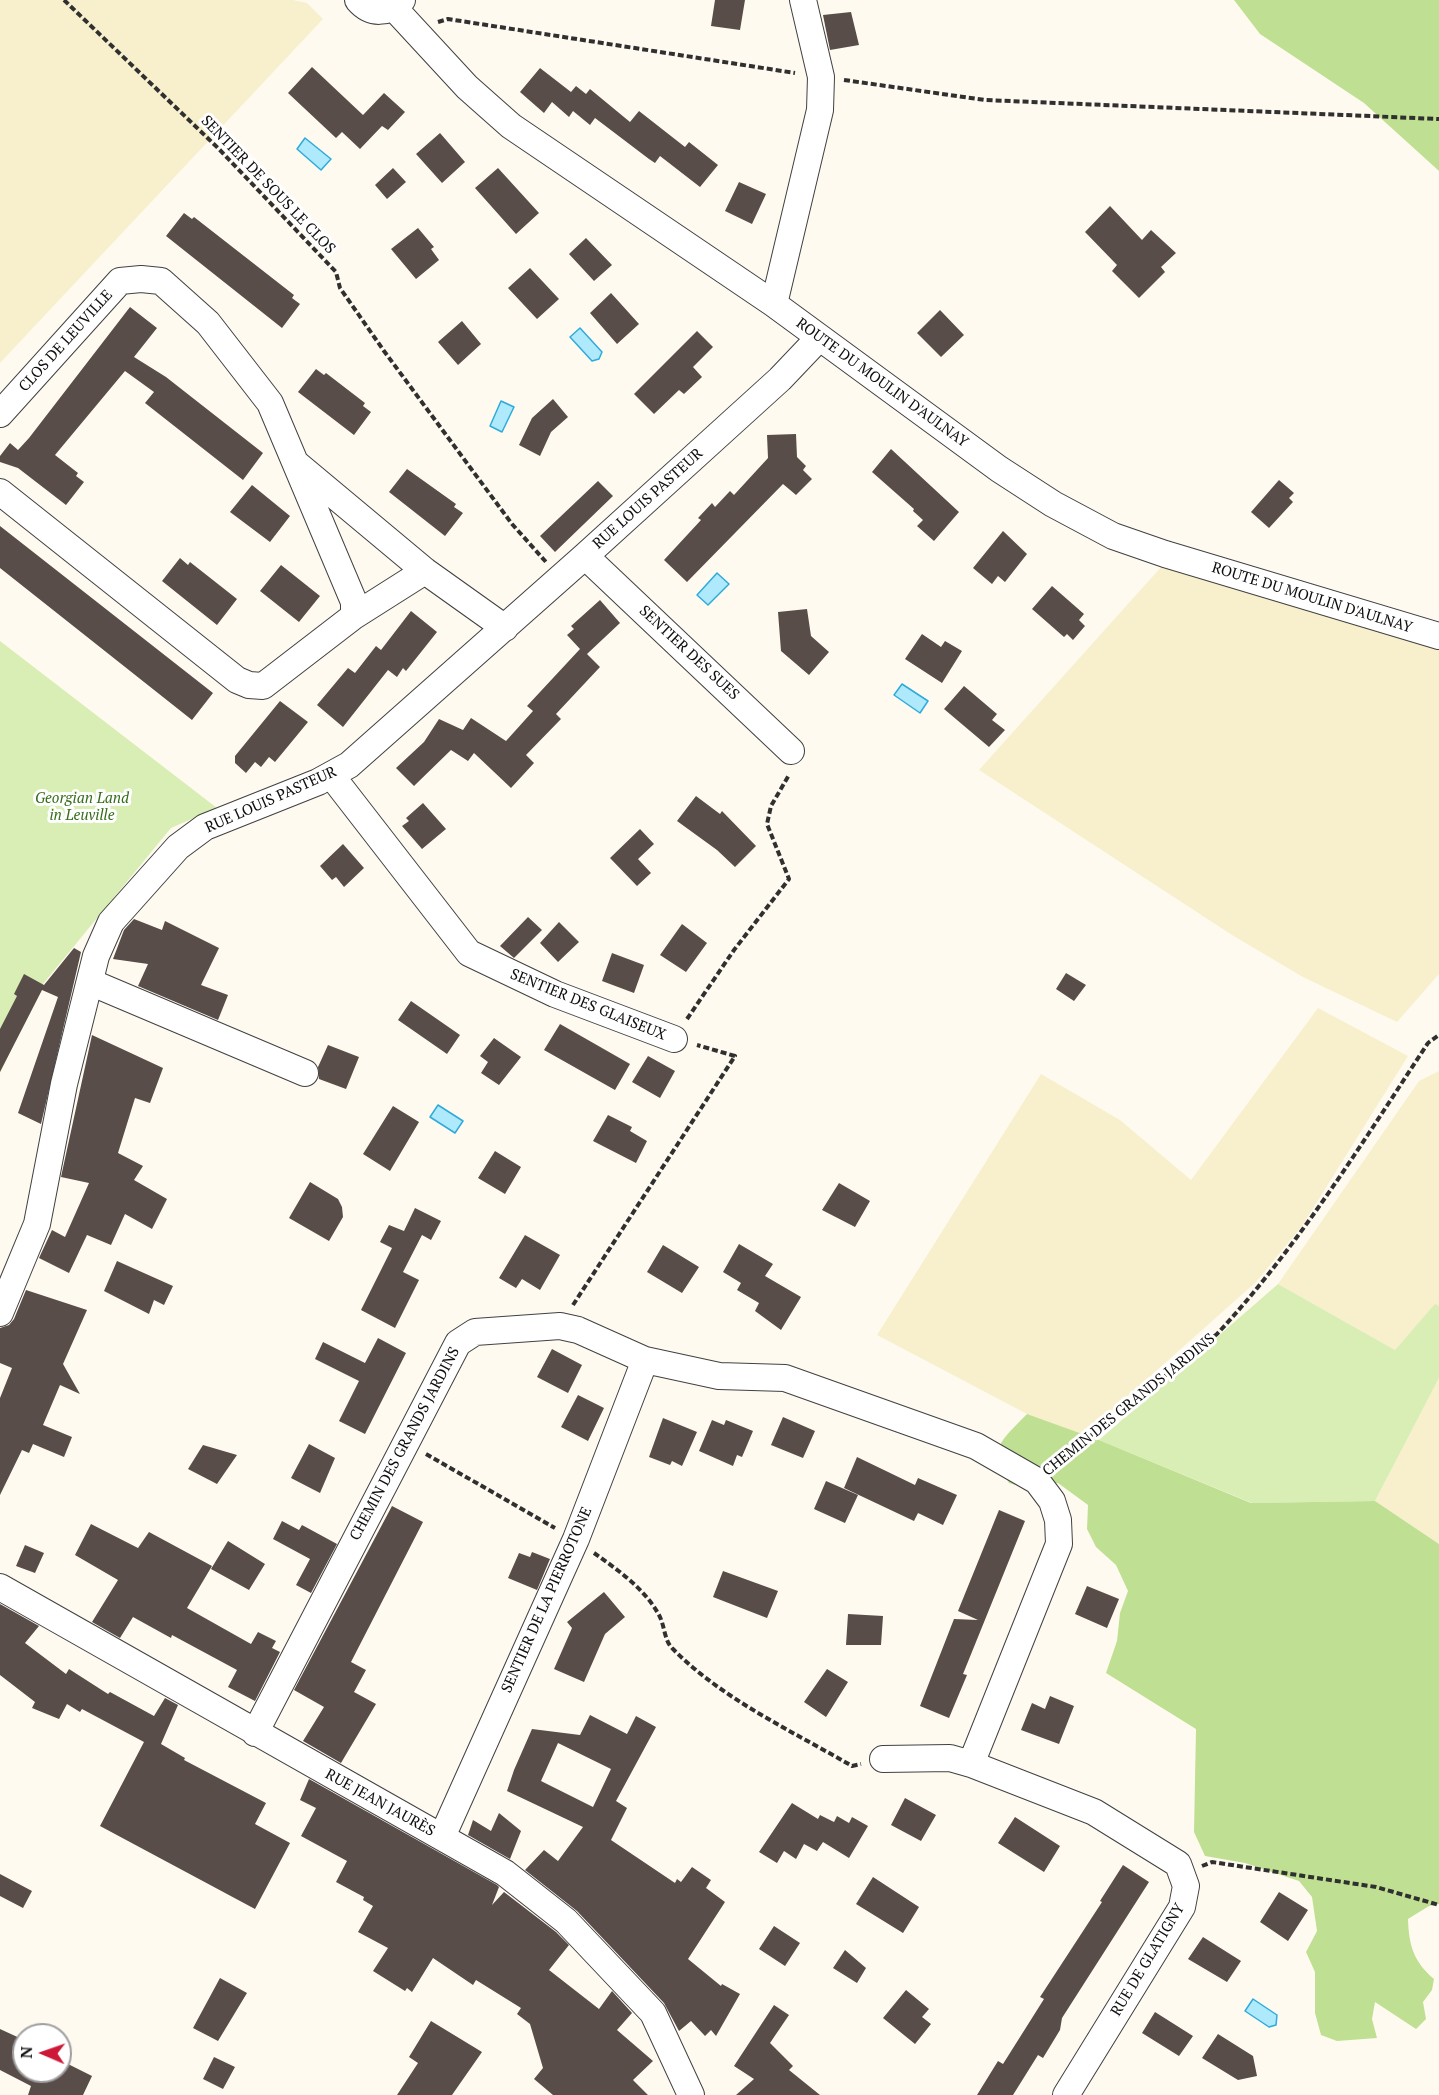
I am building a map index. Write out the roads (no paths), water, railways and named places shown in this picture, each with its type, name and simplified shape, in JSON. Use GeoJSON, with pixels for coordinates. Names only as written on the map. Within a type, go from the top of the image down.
{"type":"FeatureCollection","features":[{"type":"Feature","properties":{"kind":"street"},"geometry":{"type":"LineString","coordinates":[[358,0],[373,11],[398,4]]}},
{"type":"Feature","properties":{"kind":"street"},"geometry":{"type":"LineString","coordinates":[[774,304],[820,110],[821,77],[803,0]]}},
{"type":"Feature","properties":{"kind":"street","name":"ROUTE DU MOULIN D'AULNAY"},"geometry":{"type":"LineString","coordinates":[[398,4],[414,29],[467,87],[511,126],[774,304],[999,469],[1053,504],[1113,536],[1439,636]]}},
{"type":"Feature","properties":{"kind":"street","name":"CLOS DE LEUVILLE"},"geometry":{"type":"LineString","coordinates":[[0,414],[120,281],[151,279],[161,281],[208,323],[270,403],[354,602],[354,616]]}},
{"type":"Feature","properties":{"kind":"street","name":"RUE LOUIS PASTEUR"},"geometry":{"type":"LineString","coordinates":[[0,1313],[37,1224],[64,1084],[96,956],[111,922],[178,847],[205,827],[350,765],[560,579],[780,379],[819,338]]}},
{"type":"Feature","properties":{"kind":"street","name":"CLOS DE LEUVILLE"},"geometry":{"type":"LineString","coordinates":[[295,463],[425,571],[505,628]]}},
{"type":"Feature","properties":{"kind":"street"},"geometry":{"type":"LineString","coordinates":[[0,492],[237,680],[249,685],[263,686],[354,616],[425,571]]}},
{"type":"Feature","properties":{"kind":"street","name":"SENTIER DES SUES"},"geometry":{"type":"LineString","coordinates":[[585,556],[791,751]]}},
{"type":"Feature","properties":{"kind":"street","name":"SENTIER DES GLAISEUX"},"geometry":{"type":"LineString","coordinates":[[331,775],[469,953],[555,994],[674,1039]]}},
{"type":"Feature","properties":{"kind":"street"},"geometry":{"type":"LineString","coordinates":[[90,982],[305,1073]]}},
{"type":"Feature","properties":{"kind":"street","name":"CHEMIN DES GRANDS JARDINS"},"geometry":{"type":"LineString","coordinates":[[255,1732],[458,1343],[476,1332],[560,1326],[578,1330],[645,1360],[719,1376],[785,1378],[976,1446],[1037,1481],[1052,1501],[1058,1520],[1059,1544],[971,1764]]}},
{"type":"Feature","properties":{"kind":"street","name":"SENTIER DE LA PIERROTONE"},"geometry":{"type":"LineString","coordinates":[[442,1837],[576,1539],[645,1360]]}},
{"type":"Feature","properties":{"kind":"street","name":"RUE JEAN JAURÈS"},"geometry":{"type":"LineString","coordinates":[[0,1587],[505,1873],[566,1921],[653,2013],[691,2095]]}},
{"type":"Feature","properties":{"kind":"street"},"geometry":{"type":"LineString","coordinates":[[883,1759],[950,1758],[971,1764]]}},
{"type":"Feature","properties":{"kind":"street","name":"RUE DE GLATIGNY"},"geometry":{"type":"LineString","coordinates":[[971,1764],[1094,1812],[1178,1864],[1184,1874],[1186,1895],[1182,1906],[1066,2095]]}},
{"type":"Feature","properties":{"kind":"water"},"geometry":{"type":"Polygon","coordinates":[[[305,138],[331,159],[321,170],[297,149],[305,138]]]}},
{"type":"Feature","properties":{"kind":"water"},"geometry":{"type":"Polygon","coordinates":[[[580,328],[602,352],[599,359],[592,361],[570,337],[580,328]]]}},
{"type":"Feature","properties":{"kind":"water"},"geometry":{"type":"Polygon","coordinates":[[[501,401],[514,407],[502,432],[490,426],[501,401]]]}},
{"type":"Feature","properties":{"kind":"water"},"geometry":{"type":"Polygon","coordinates":[[[717,573],[729,584],[708,605],[697,595],[717,573]]]}},
{"type":"Feature","properties":{"kind":"water"},"geometry":{"type":"Polygon","coordinates":[[[902,684],[928,701],[920,713],[894,695],[902,684]]]}},
{"type":"Feature","properties":{"kind":"water"},"geometry":{"type":"Polygon","coordinates":[[[438,1105],[463,1121],[455,1133],[430,1117],[438,1105]]]}},
{"type":"Feature","properties":{"kind":"water"},"geometry":{"type":"Polygon","coordinates":[[[1253,1999],[1277,2015],[1276,2025],[1269,2027],[1245,2011],[1253,1999]]]}},
{"type":"Feature","properties":{"kind":"park label","name":"Georgian Land in Leuville"},"geometry":{"type":"Point","coordinates":[82,808]}}]}
